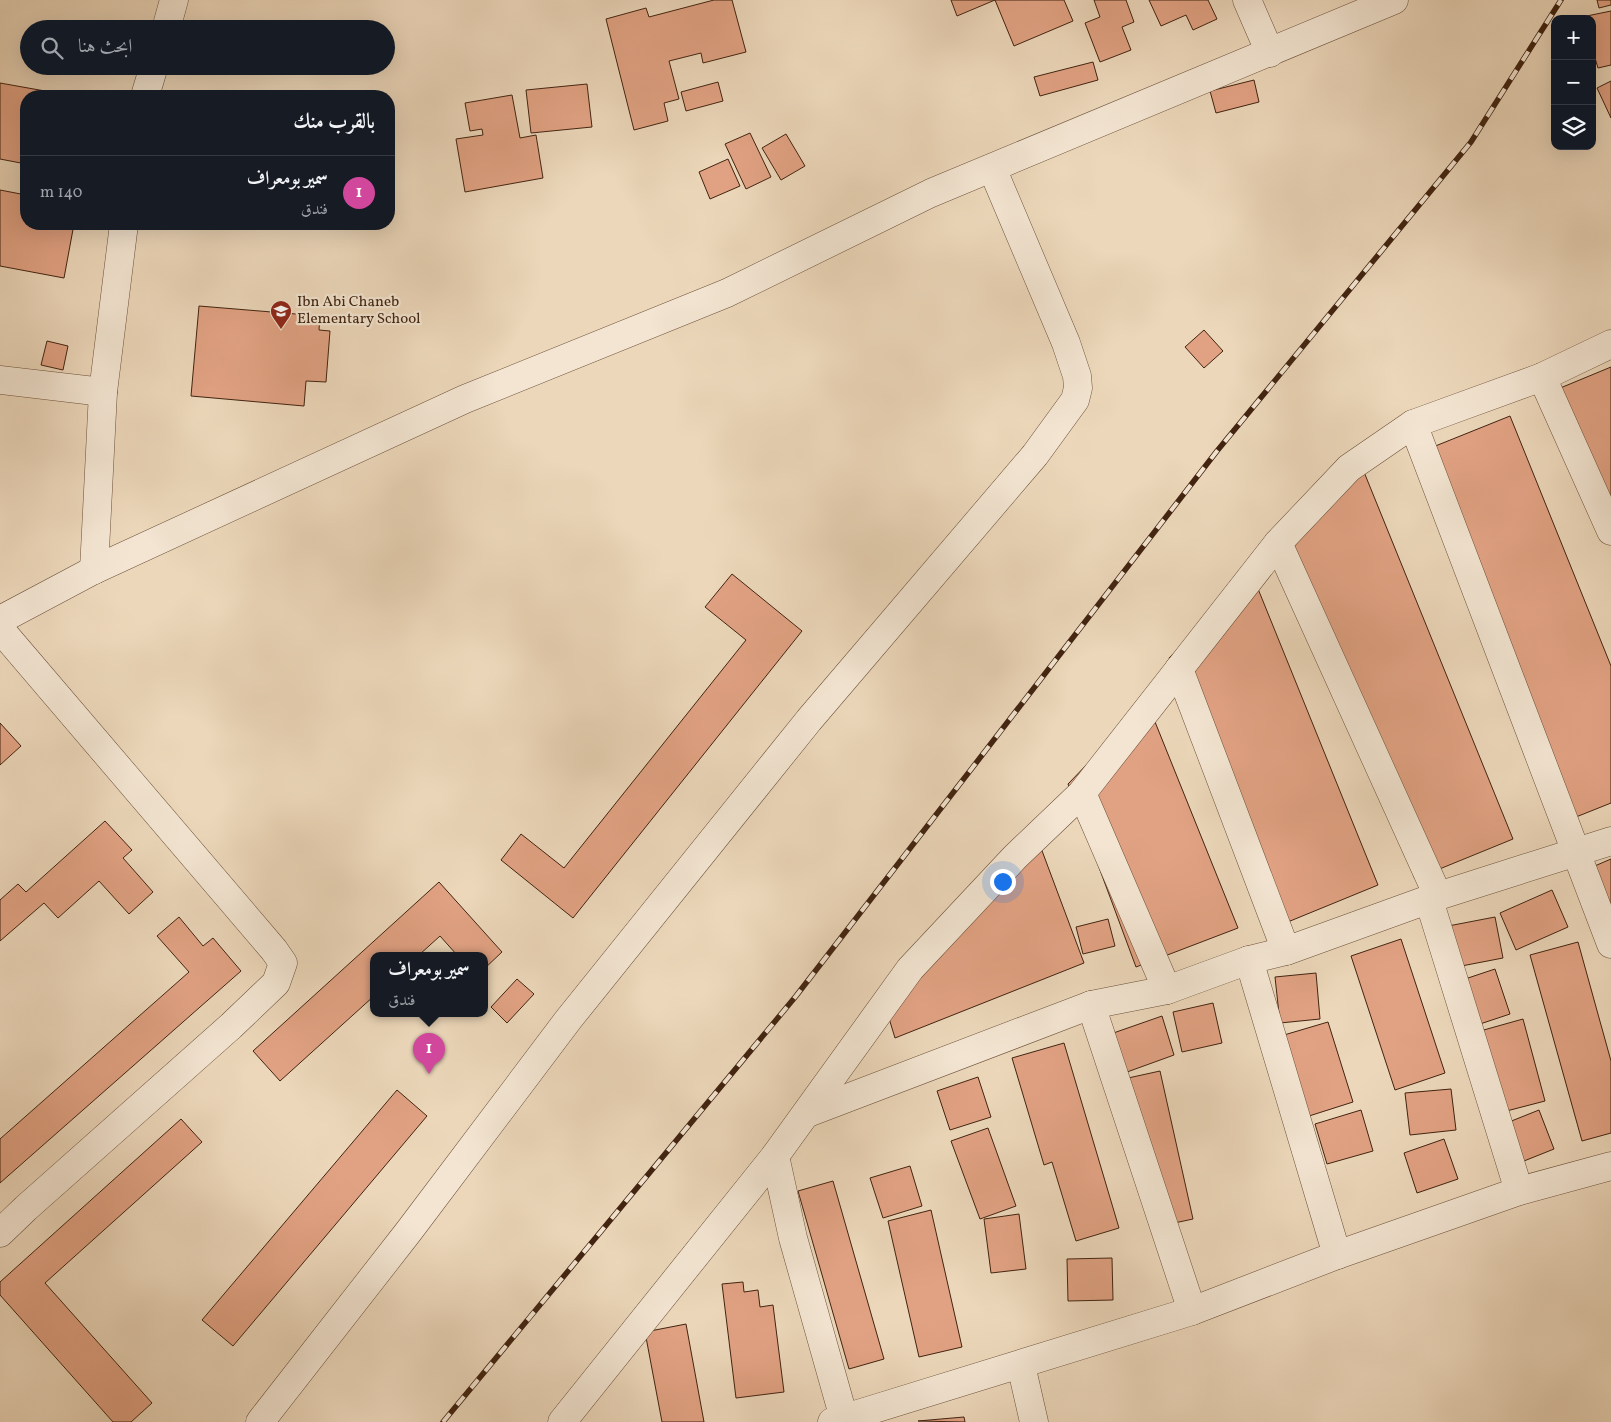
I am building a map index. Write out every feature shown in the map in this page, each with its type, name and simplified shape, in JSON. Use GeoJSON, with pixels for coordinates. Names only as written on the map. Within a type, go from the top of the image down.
{"type":"FeatureCollection","features":[{"type":"Feature","properties":{"kind":"street"},"geometry":{"type":"LineString","coordinates":[[168,20],[174,0]]}},
{"type":"Feature","properties":{"kind":"street"},"geometry":{"type":"LineString","coordinates":[[1247,0],[1270,53]]}},
{"type":"Feature","properties":{"kind":"street"},"geometry":{"type":"LineString","coordinates":[[0,620],[94,570],[465,399],[727,293],[931,193],[1394,0]]}},
{"type":"Feature","properties":{"kind":"street"},"geometry":{"type":"LineString","coordinates":[[147,90],[151,75]]}},
{"type":"Feature","properties":{"kind":"street"},"geometry":{"type":"LineString","coordinates":[[260,1422],[409,1231],[568,1020],[809,720],[1036,455],[1075,400],[1078,388],[1077,376],[1066,343],[992,168]]}},
{"type":"Feature","properties":{"kind":"street"},"geometry":{"type":"LineString","coordinates":[[94,570],[103,392],[123,230]]}},
{"type":"Feature","properties":{"kind":"street"},"geometry":{"type":"LineString","coordinates":[[562,1422],[775,1156],[808,1113],[910,969],[1015,857],[1082,793],[1278,543],[1348,468],[1413,424],[1542,377],[1611,344]]}},
{"type":"Feature","properties":{"kind":"street"},"geometry":{"type":"LineString","coordinates":[[1542,377],[1611,531]]}},
{"type":"Feature","properties":{"kind":"street"},"geometry":{"type":"LineString","coordinates":[[0,380],[103,392]]}},
{"type":"Feature","properties":{"kind":"street"},"geometry":{"type":"LineString","coordinates":[[1413,424],[1611,944]]}},
{"type":"Feature","properties":{"kind":"street"},"geometry":{"type":"LineString","coordinates":[[1278,543],[1434,898],[1519,1191]]}},
{"type":"Feature","properties":{"kind":"street"},"geometry":{"type":"LineString","coordinates":[[0,629],[274,950],[283,963],[276,983],[0,1233]]}},
{"type":"Feature","properties":{"kind":"street"},"geometry":{"type":"LineString","coordinates":[[1179,669],[1286,951]]}},
{"type":"Feature","properties":{"kind":"street"},"geometry":{"type":"LineString","coordinates":[[1082,793],[1167,990]]}},
{"type":"Feature","properties":{"kind":"street"},"geometry":{"type":"LineString","coordinates":[[808,1113],[1091,1004],[1167,990],[1249,960],[1286,951],[1434,898],[1611,842]]}},
{"type":"Feature","properties":{"kind":"street"},"geometry":{"type":"LineString","coordinates":[[1249,960],[1337,1255]]}},
{"type":"Feature","properties":{"kind":"street"},"geometry":{"type":"LineString","coordinates":[[1091,1004],[1192,1311]]}},
{"type":"Feature","properties":{"kind":"street"},"geometry":{"type":"LineString","coordinates":[[775,1156],[793,1238],[840,1421],[1192,1311],[1337,1255],[1519,1191],[1611,1166]]}},
{"type":"Feature","properties":{"kind":"street"},"geometry":{"type":"LineString","coordinates":[[1022,1365],[1034,1422]]}},
{"type":"Feature","properties":{"kind":"building"},"geometry":{"type":"Polygon","coordinates":[[[714,0],[732,0],[746,52],[703,63],[701,53],[669,61],[679,99],[664,103],[668,121],[634,130],[606,19],[646,8],[649,17],[714,0]]]}},
{"type":"Feature","properties":{"kind":"building"},"geometry":{"type":"Polygon","coordinates":[[[951,0],[995,0],[957,16],[951,0]]]}},
{"type":"Feature","properties":{"kind":"building"},"geometry":{"type":"Polygon","coordinates":[[[995,0],[1064,0],[1073,21],[1014,46],[995,0]]]}},
{"type":"Feature","properties":{"kind":"building"},"geometry":{"type":"Polygon","coordinates":[[[1094,0],[1126,0],[1134,22],[1122,27],[1131,50],[1100,62],[1085,23],[1100,17],[1094,0]]]}},
{"type":"Feature","properties":{"kind":"building"},"geometry":{"type":"Polygon","coordinates":[[[1149,0],[1208,0],[1217,19],[1193,30],[1186,15],[1161,26],[1149,0]]]}},
{"type":"Feature","properties":{"kind":"building"},"geometry":{"type":"Polygon","coordinates":[[[1597,0],[1611,0],[1611,5],[1599,8],[1597,0]]]}},
{"type":"Feature","properties":{"kind":"building"},"geometry":{"type":"Polygon","coordinates":[[[1611,11],[1611,65],[1598,68],[1596,61],[1596,15],[1592,15],[1611,11]]]}},
{"type":"Feature","properties":{"kind":"building"},"geometry":{"type":"Polygon","coordinates":[[[1093,62],[1098,80],[1040,96],[1034,77],[1093,62]]]}},
{"type":"Feature","properties":{"kind":"building"},"geometry":{"type":"Polygon","coordinates":[[[1254,80],[1259,102],[1216,113],[1210,91],[1254,80]]]}},
{"type":"Feature","properties":{"kind":"building"},"geometry":{"type":"Polygon","coordinates":[[[1611,81],[1611,118],[1597,88],[1611,81]]]}},
{"type":"Feature","properties":{"kind":"building"},"geometry":{"type":"Polygon","coordinates":[[[718,82],[723,101],[686,111],[681,92],[718,82]]]}},
{"type":"Feature","properties":{"kind":"building"},"geometry":{"type":"Polygon","coordinates":[[[0,83],[39,90],[20,90],[20,163],[0,159],[0,83]]]}},
{"type":"Feature","properties":{"kind":"building"},"geometry":{"type":"Polygon","coordinates":[[[587,84],[592,127],[531,133],[526,90],[587,84]]]}},
{"type":"Feature","properties":{"kind":"building"},"geometry":{"type":"Polygon","coordinates":[[[512,95],[520,138],[536,135],[543,178],[465,192],[456,139],[483,135],[482,129],[470,131],[465,103],[512,95]]]}},
{"type":"Feature","properties":{"kind":"building"},"geometry":{"type":"Polygon","coordinates":[[[750,133],[771,177],[746,189],[725,144],[750,133]]]}},
{"type":"Feature","properties":{"kind":"building"},"geometry":{"type":"Polygon","coordinates":[[[786,134],[805,166],[781,180],[762,148],[786,134]]]}},
{"type":"Feature","properties":{"kind":"building"},"geometry":{"type":"Polygon","coordinates":[[[728,159],[740,186],[710,199],[699,172],[728,159]]]}},
{"type":"Feature","properties":{"kind":"building"},"geometry":{"type":"Polygon","coordinates":[[[0,190],[20,194],[20,230],[73,230],[64,278],[0,266],[0,190]]]}},
{"type":"Feature","properties":{"kind":"building"},"geometry":{"type":"Polygon","coordinates":[[[199,306],[320,316],[319,330],[330,331],[326,382],[306,381],[304,406],[191,396],[199,306]]]}},
{"type":"Feature","properties":{"kind":"building"},"geometry":{"type":"Polygon","coordinates":[[[1204,330],[1223,351],[1204,368],[1185,347],[1204,330]]]}},
{"type":"Feature","properties":{"kind":"building"},"geometry":{"type":"Polygon","coordinates":[[[47,341],[68,346],[63,370],[41,365],[47,341]]]}},
{"type":"Feature","properties":{"kind":"building"},"geometry":{"type":"Polygon","coordinates":[[[1611,367],[1611,535],[1553,391],[1611,367]]]}},
{"type":"Feature","properties":{"kind":"building"},"geometry":{"type":"Polygon","coordinates":[[[1510,416],[1611,666],[1611,803],[1561,823],[1413,455],[1510,416]]]}},
{"type":"Feature","properties":{"kind":"building"},"geometry":{"type":"Polygon","coordinates":[[[1364,472],[1513,839],[1415,879],[1283,543],[1364,472]]]}},
{"type":"Feature","properties":{"kind":"building"},"geometry":{"type":"Polygon","coordinates":[[[732,574],[802,631],[573,918],[501,860],[521,834],[564,868],[746,640],[705,607],[732,574]]]}},
{"type":"Feature","properties":{"kind":"building"},"geometry":{"type":"Polygon","coordinates":[[[1252,574],[1378,885],[1278,926],[1169,658],[1252,574]]]}},
{"type":"Feature","properties":{"kind":"building"},"geometry":{"type":"Polygon","coordinates":[[[1147,702],[1238,928],[1136,967],[1068,784],[1147,702]]]}},
{"type":"Feature","properties":{"kind":"building"},"geometry":{"type":"Polygon","coordinates":[[[0,723],[21,746],[0,765],[0,723]]]}},
{"type":"Feature","properties":{"kind":"building"},"geometry":{"type":"Polygon","coordinates":[[[105,821],[132,850],[123,858],[153,892],[129,914],[99,881],[58,918],[44,903],[0,941],[0,900],[18,884],[26,892],[105,821]]]}},
{"type":"Feature","properties":{"kind":"building"},"geometry":{"type":"Polygon","coordinates":[[[1032,824],[1084,963],[895,1038],[881,992],[1032,824]]]}},
{"type":"Feature","properties":{"kind":"building"},"geometry":{"type":"Polygon","coordinates":[[[1611,859],[1611,911],[1590,868],[1611,859]]]}},
{"type":"Feature","properties":{"kind":"building"},"geometry":{"type":"Polygon","coordinates":[[[439,882],[502,952],[488,965],[488,952],[454,952],[440,936],[422,952],[370,952],[370,1000],[280,1081],[253,1051],[439,882]]]}},
{"type":"Feature","properties":{"kind":"building"},"geometry":{"type":"Polygon","coordinates":[[[1552,890],[1568,927],[1516,950],[1500,913],[1552,890]]]}},
{"type":"Feature","properties":{"kind":"building"},"geometry":{"type":"Polygon","coordinates":[[[179,917],[203,946],[213,938],[241,971],[0,1183],[0,1139],[189,972],[157,936],[179,917]]]}},
{"type":"Feature","properties":{"kind":"building"},"geometry":{"type":"Polygon","coordinates":[[[1495,917],[1503,958],[1451,968],[1443,927],[1495,917]]]}},
{"type":"Feature","properties":{"kind":"building"},"geometry":{"type":"Polygon","coordinates":[[[1108,919],[1115,946],[1083,954],[1076,927],[1108,919]]]}},
{"type":"Feature","properties":{"kind":"building"},"geometry":{"type":"Polygon","coordinates":[[[1401,939],[1445,1073],[1395,1090],[1351,956],[1401,939]]]}},
{"type":"Feature","properties":{"kind":"building"},"geometry":{"type":"Polygon","coordinates":[[[1578,942],[1611,1061],[1611,1133],[1582,1141],[1530,955],[1578,942]]]}},
{"type":"Feature","properties":{"kind":"building"},"geometry":{"type":"Polygon","coordinates":[[[1495,969],[1510,1014],[1471,1027],[1456,982],[1495,969]]]}},
{"type":"Feature","properties":{"kind":"building"},"geometry":{"type":"Polygon","coordinates":[[[1316,973],[1320,1019],[1280,1023],[1275,977],[1316,973]]]}},
{"type":"Feature","properties":{"kind":"building"},"geometry":{"type":"Polygon","coordinates":[[[517,979],[534,994],[507,1023],[491,1007],[517,979]]]}},
{"type":"Feature","properties":{"kind":"building"},"geometry":{"type":"Polygon","coordinates":[[[1213,1003],[1222,1043],[1182,1052],[1173,1012],[1213,1003]]]}},
{"type":"Feature","properties":{"kind":"building"},"geometry":{"type":"Polygon","coordinates":[[[1162,1016],[1174,1055],[1116,1076],[1102,1037],[1162,1016]]]}},
{"type":"Feature","properties":{"kind":"building"},"geometry":{"type":"Polygon","coordinates":[[[1523,1019],[1545,1101],[1495,1114],[1473,1033],[1523,1019]]]}},
{"type":"Feature","properties":{"kind":"building"},"geometry":{"type":"Polygon","coordinates":[[[1328,1022],[1353,1102],[1309,1116],[1284,1035],[1328,1022]]]}},
{"type":"Feature","properties":{"kind":"building"},"geometry":{"type":"Polygon","coordinates":[[[1064,1043],[1119,1228],[1076,1241],[1052,1162],[1044,1165],[1012,1058],[1064,1043]]]}},
{"type":"Feature","properties":{"kind":"building"},"geometry":{"type":"Polygon","coordinates":[[[1160,1071],[1193,1219],[1151,1228],[1119,1080],[1160,1071]]]}},
{"type":"Feature","properties":{"kind":"building"},"geometry":{"type":"Polygon","coordinates":[[[978,1077],[991,1117],[950,1130],[937,1091],[978,1077]]]}},
{"type":"Feature","properties":{"kind":"building"},"geometry":{"type":"Polygon","coordinates":[[[1451,1089],[1456,1130],[1410,1135],[1405,1093],[1451,1089]]]}},
{"type":"Feature","properties":{"kind":"building"},"geometry":{"type":"Polygon","coordinates":[[[397,1090],[427,1116],[233,1346],[202,1320],[397,1090]]]}},
{"type":"Feature","properties":{"kind":"building"},"geometry":{"type":"Polygon","coordinates":[[[1361,1110],[1373,1151],[1327,1164],[1315,1124],[1361,1110]]]}},
{"type":"Feature","properties":{"kind":"building"},"geometry":{"type":"Polygon","coordinates":[[[1539,1110],[1554,1149],[1514,1165],[1499,1126],[1539,1110]]]}},
{"type":"Feature","properties":{"kind":"building"},"geometry":{"type":"Polygon","coordinates":[[[181,1119],[202,1142],[45,1283],[152,1403],[131,1422],[113,1422],[0,1295],[0,1282],[181,1119]]]}},
{"type":"Feature","properties":{"kind":"building"},"geometry":{"type":"Polygon","coordinates":[[[988,1128],[1016,1206],[980,1219],[951,1141],[988,1128]]]}},
{"type":"Feature","properties":{"kind":"building"},"geometry":{"type":"Polygon","coordinates":[[[1444,1139],[1458,1179],[1417,1193],[1404,1153],[1444,1139]]]}},
{"type":"Feature","properties":{"kind":"building"},"geometry":{"type":"Polygon","coordinates":[[[910,1166],[922,1206],[883,1218],[870,1178],[910,1166]]]}},
{"type":"Feature","properties":{"kind":"building"},"geometry":{"type":"Polygon","coordinates":[[[833,1181],[884,1359],[849,1369],[798,1191],[833,1181]]]}},
{"type":"Feature","properties":{"kind":"building"},"geometry":{"type":"Polygon","coordinates":[[[931,1210],[962,1347],[919,1357],[888,1221],[931,1210]]]}},
{"type":"Feature","properties":{"kind":"building"},"geometry":{"type":"Polygon","coordinates":[[[1019,1214],[1026,1269],[991,1273],[984,1219],[1019,1214]]]}},
{"type":"Feature","properties":{"kind":"building"},"geometry":{"type":"Polygon","coordinates":[[[1112,1258],[1113,1300],[1068,1301],[1067,1259],[1112,1258]]]}},
{"type":"Feature","properties":{"kind":"building"},"geometry":{"type":"Polygon","coordinates":[[[743,1282],[744,1292],[758,1290],[760,1307],[773,1305],[784,1392],[736,1398],[722,1284],[743,1282]]]}},
{"type":"Feature","properties":{"kind":"building"},"geometry":{"type":"Polygon","coordinates":[[[686,1324],[704,1422],[662,1422],[645,1332],[686,1324]]]}},
{"type":"Feature","properties":{"kind":"building"},"geometry":{"type":"Polygon","coordinates":[[[964,1417],[965,1422],[918,1421],[964,1417]]]}},
{"type":"Feature","properties":{"kind":"railway"},"geometry":{"type":"LineString","coordinates":[[443,1422],[796,996],[1217,451],[1471,142],[1561,0]]}},
{"type":"Feature","properties":{"kind":"place","name":"Ibn Abi Chaneb Elementary School"},"geometry":{"type":"Point","coordinates":[281,330]}},
{"type":"Feature","properties":{"kind":"place","name":"سمير بومعراف"},"geometry":{"type":"Point","coordinates":[429,1074]}}]}
